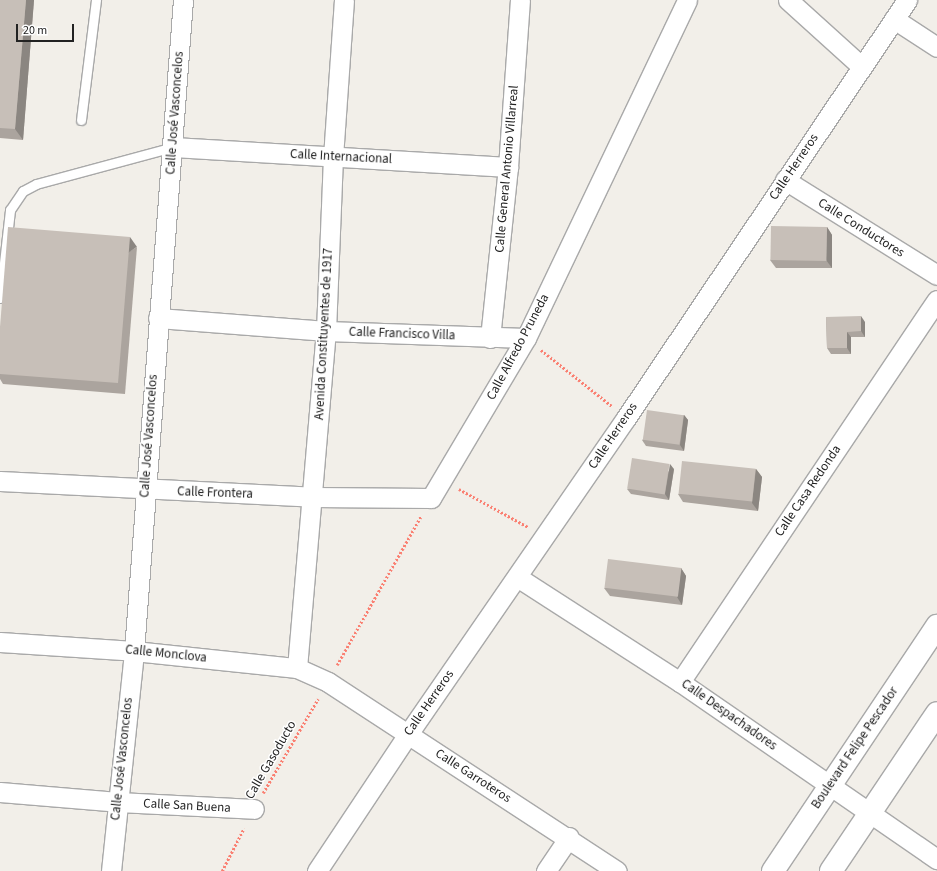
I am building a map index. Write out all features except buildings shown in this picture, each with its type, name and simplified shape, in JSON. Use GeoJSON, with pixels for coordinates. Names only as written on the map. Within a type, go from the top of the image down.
{"type":"FeatureCollection","features":[{"type":"Feature","properties":{"kind":"street","name":"Calle José Vasconcelos"},"geometry":{"type":"LineString","coordinates":[[111,871],[134,650],[183,0]]}},
{"type":"Feature","properties":{"kind":"street","name":"Avenida Constituyentes de 1917"},"geometry":{"type":"LineString","coordinates":[[297,668],[313,498],[326,331],[334,156],[344,0]]}},
{"type":"Feature","properties":{"kind":"street","name":"Calle General Antonio Villarreal"},"geometry":{"type":"LineString","coordinates":[[490,338],[508,167],[520,0]]}},
{"type":"Feature","properties":{"kind":"street","name":"Calle Alfredo Pruneda"},"geometry":{"type":"LineString","coordinates":[[431,498],[526,338],[687,0]]}},
{"type":"Feature","properties":{"kind":"street"},"geometry":{"type":"LineString","coordinates":[[788,0],[861,66]]}},
{"type":"Feature","properties":{"kind":"street","name":"Calle Herreros"},"geometry":{"type":"LineString","coordinates":[[317,871],[408,734],[626,418],[861,66],[907,0]]}},
{"type":"Feature","properties":{"kind":"street"},"geometry":{"type":"LineString","coordinates":[[894,19],[937,47]]}},
{"type":"Feature","properties":{"kind":"street","name":"Calle Internacional"},"geometry":{"type":"LineString","coordinates":[[173,147],[508,167]]}},
{"type":"Feature","properties":{"kind":"street","name":"Calle Conductores"},"geometry":{"type":"LineString","coordinates":[[785,180],[937,275]]}},
{"type":"Feature","properties":{"kind":"street","name":"Calle Casa Redonda"},"geometry":{"type":"LineString","coordinates":[[680,682],[937,300]]}},
{"type":"Feature","properties":{"kind":"street","name":"Calle Francisco Villa"},"geometry":{"type":"LineString","coordinates":[[158,318],[326,331],[490,338],[526,338]]}},
{"type":"Feature","properties":{"kind":"street","name":"Calle Frontera"},"geometry":{"type":"LineString","coordinates":[[0,481],[313,498],[431,498]]}},
{"type":"Feature","properties":{"kind":"street","name":"Calle Despachadores"},"geometry":{"type":"LineString","coordinates":[[516,577],[680,682],[937,859]]}},
{"type":"Feature","properties":{"kind":"street","name":"Boulevard Felipe Pescador"},"geometry":{"type":"LineString","coordinates":[[773,871],[937,626]]}},
{"type":"Feature","properties":{"kind":"street","name":"Calle Monclova"},"geometry":{"type":"LineString","coordinates":[[0,642],[134,650],[297,668],[328,682]]}},
{"type":"Feature","properties":{"kind":"street","name":"Calle Garroteros"},"geometry":{"type":"LineString","coordinates":[[328,682],[569,837],[618,871]]}},
{"type":"Feature","properties":{"kind":"street"},"geometry":{"type":"LineString","coordinates":[[831,871],[937,713]]}},
{"type":"Feature","properties":{"kind":"street","name":"Calle San Buena"},"geometry":{"type":"LineString","coordinates":[[0,792],[118,802],[254,809]]}},
{"type":"Feature","properties":{"kind":"street"},"geometry":{"type":"LineString","coordinates":[[546,871],[569,837]]}},
{"type":"Feature","properties":{"kind":"lane"},"geometry":{"type":"LineString","coordinates":[[81,120],[96,0]]}},
{"type":"Feature","properties":{"kind":"lane"},"geometry":{"type":"LineString","coordinates":[[0,298],[10,210],[24,191],[36,184],[173,147]]}},
{"type":"Feature","properties":{"kind":"path"},"geometry":{"type":"LineString","coordinates":[[526,338],[626,418]]}},
{"type":"Feature","properties":{"kind":"path"},"geometry":{"type":"LineString","coordinates":[[443,480],[545,536]]}},
{"type":"Feature","properties":{"kind":"path"},"geometry":{"type":"LineString","coordinates":[[328,682],[431,498]]}},
{"type":"Feature","properties":{"kind":"path","name":"Calle Gasoducto"},"geometry":{"type":"LineString","coordinates":[[222,871],[254,809],[328,682]]}}]}
